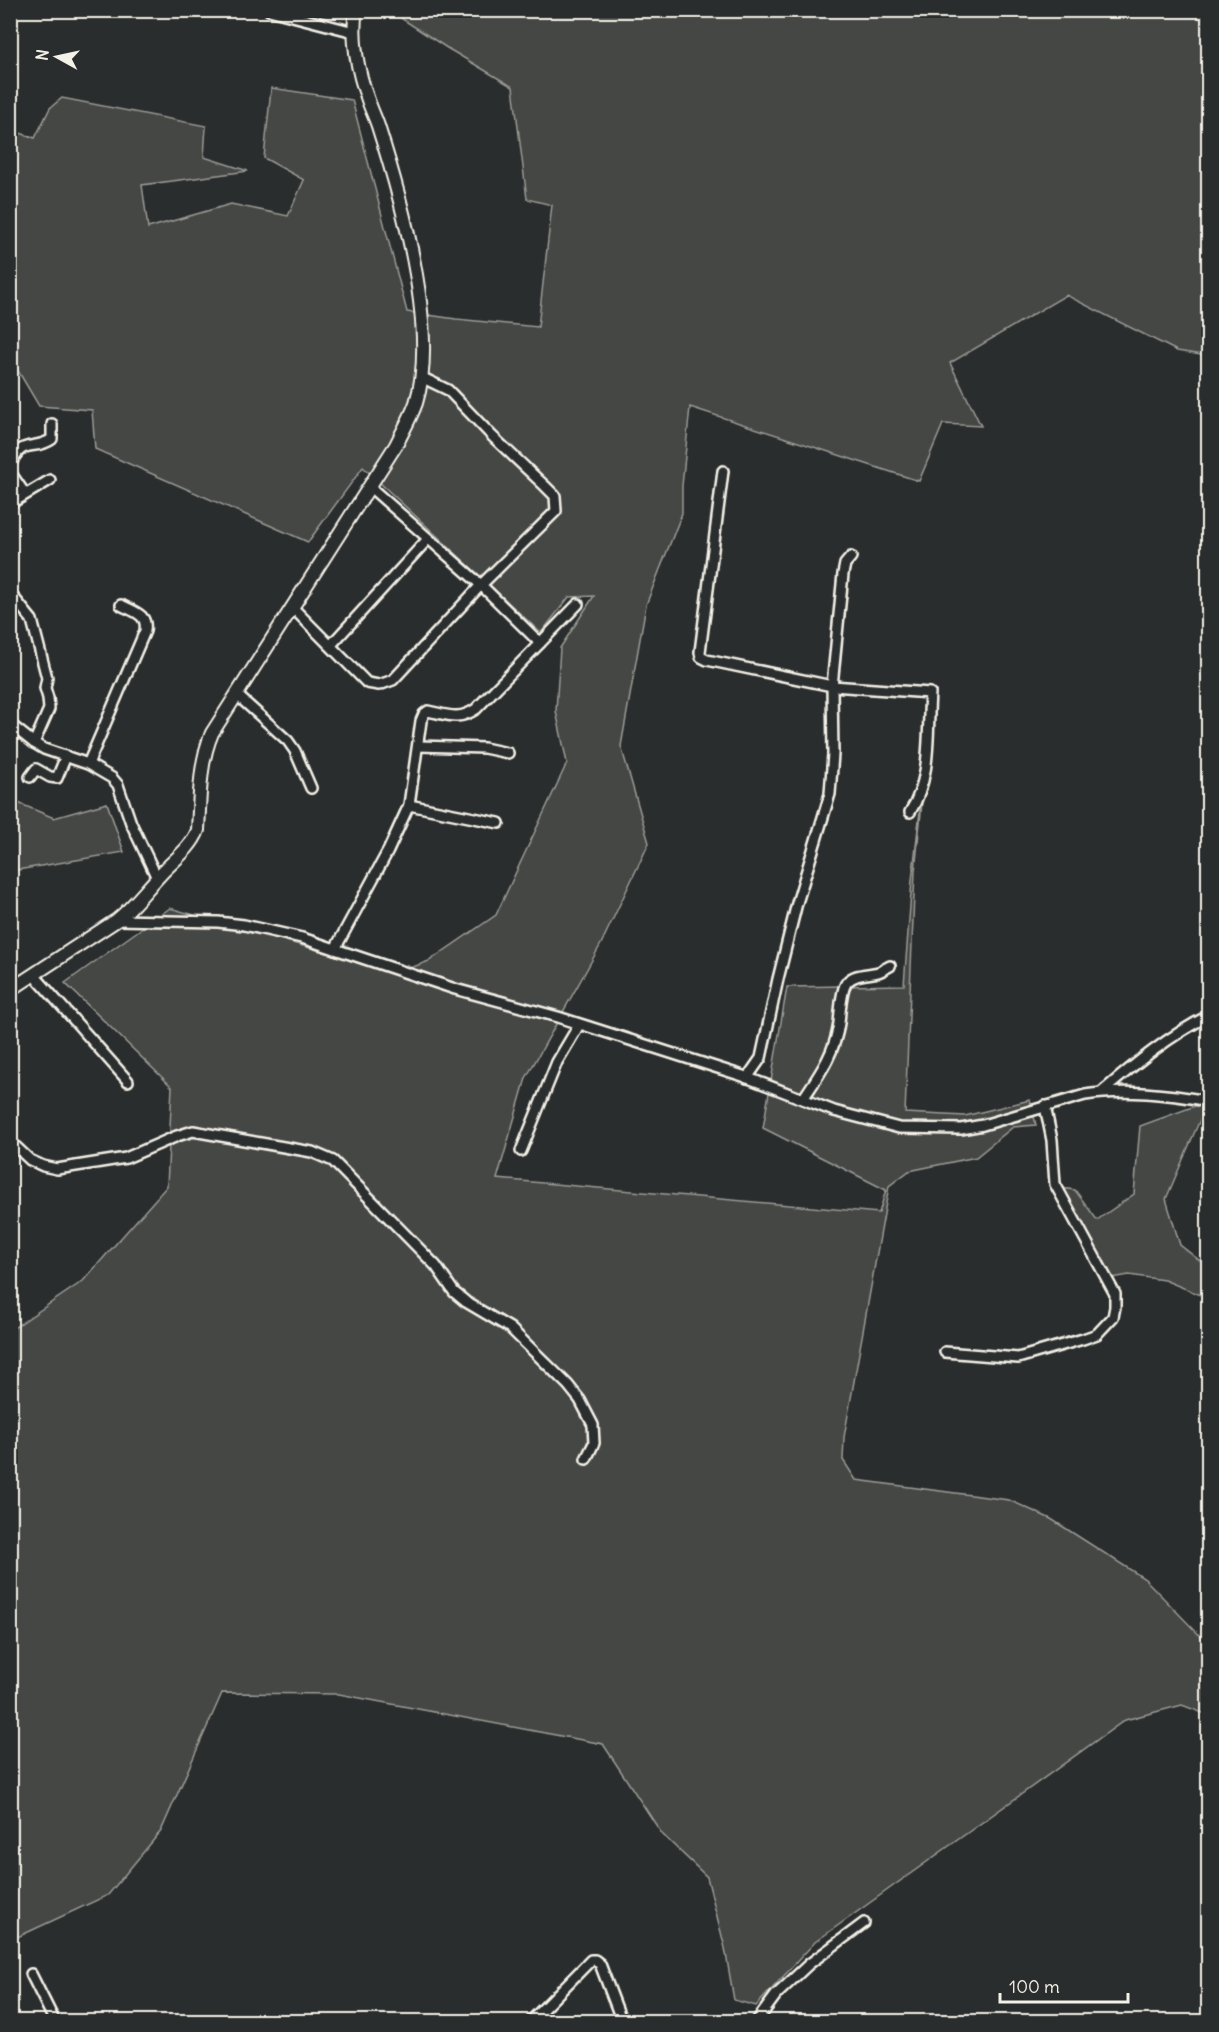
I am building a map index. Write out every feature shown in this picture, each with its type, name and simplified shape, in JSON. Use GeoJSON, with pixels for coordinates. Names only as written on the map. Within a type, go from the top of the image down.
{"type":"FeatureCollection","features":[{"type":"Feature","properties":{"kind":"street"},"geometry":{"type":"LineString","coordinates":[[269,10],[354,32]]}},
{"type":"Feature","properties":{"kind":"street"},"geometry":{"type":"LineString","coordinates":[[10,990],[128,912],[194,840],[198,830],[207,744],[218,723],[396,445],[416,404],[424,344],[415,269],[402,211],[362,81],[354,32],[356,10]]}},
{"type":"Feature","properties":{"kind":"street"},"geometry":{"type":"LineString","coordinates":[[292,607],[367,683],[379,685],[393,680],[481,585],[556,511],[555,496],[448,390],[421,377]]}},
{"type":"Feature","properties":{"kind":"street"},"geometry":{"type":"LineString","coordinates":[[10,466],[18,450],[30,445],[47,443],[52,439],[52,424]]}},
{"type":"Feature","properties":{"kind":"street"},"geometry":{"type":"LineString","coordinates":[[723,471],[700,652],[702,657],[706,660],[757,672],[832,686],[930,693],[924,779],[918,799],[910,812]]}},
{"type":"Feature","properties":{"kind":"street"},"geometry":{"type":"LineString","coordinates":[[10,472],[25,494]]}},
{"type":"Feature","properties":{"kind":"street"},"geometry":{"type":"LineString","coordinates":[[10,504],[50,480]]}},
{"type":"Feature","properties":{"kind":"street"},"geometry":{"type":"LineString","coordinates":[[370,487],[481,585],[540,643]]}},
{"type":"Feature","properties":{"kind":"street"},"geometry":{"type":"LineString","coordinates":[[331,645],[428,540]]}},
{"type":"Feature","properties":{"kind":"street"},"geometry":{"type":"LineString","coordinates":[[747,1078],[761,1058],[797,903],[830,794],[833,754],[832,686],[843,574],[845,564],[851,556]]}},
{"type":"Feature","properties":{"kind":"street"},"geometry":{"type":"LineString","coordinates":[[15,599],[32,620],[47,678],[45,688],[49,709],[34,744]]}},
{"type":"Feature","properties":{"kind":"street"},"geometry":{"type":"LineString","coordinates":[[335,949],[388,851],[409,805],[421,721],[424,714],[428,711],[456,717],[465,716],[476,709],[578,604]]}},
{"type":"Feature","properties":{"kind":"street"},"geometry":{"type":"LineString","coordinates":[[88,764],[145,631],[145,620],[121,605]]}},
{"type":"Feature","properties":{"kind":"street"},"geometry":{"type":"LineString","coordinates":[[237,695],[288,741],[295,751],[311,788]]}},
{"type":"Feature","properties":{"kind":"street"},"geometry":{"type":"LineString","coordinates":[[10,724],[34,744],[88,764],[112,778],[118,785],[131,823],[157,878]]}},
{"type":"Feature","properties":{"kind":"street"},"geometry":{"type":"LineString","coordinates":[[419,746],[484,748],[508,753]]}},
{"type":"Feature","properties":{"kind":"street"},"geometry":{"type":"LineString","coordinates":[[30,777],[36,769],[50,777],[57,778],[66,756]]}},
{"type":"Feature","properties":{"kind":"street"},"geometry":{"type":"LineString","coordinates":[[409,805],[499,823]]}},
{"type":"Feature","properties":{"kind":"street"},"geometry":{"type":"LineString","coordinates":[[117,920],[218,922],[244,925],[302,938],[455,989],[558,1017],[747,1078],[834,1111],[876,1123],[914,1129],[961,1129],[1102,1092],[1143,1093],[1209,1101]]}},
{"type":"Feature","properties":{"kind":"street"},"geometry":{"type":"LineString","coordinates":[[803,1099],[834,1048],[844,989],[848,981],[890,966]]}},
{"type":"Feature","properties":{"kind":"street"},"geometry":{"type":"LineString","coordinates":[[34,975],[128,1081]]}},
{"type":"Feature","properties":{"kind":"street"},"geometry":{"type":"LineString","coordinates":[[1102,1092],[1154,1049],[1188,1026],[1209,1016]]}},
{"type":"Feature","properties":{"kind":"street"},"geometry":{"type":"LineString","coordinates":[[521,1151],[557,1062],[579,1025]]}},
{"type":"Feature","properties":{"kind":"street"},"geometry":{"type":"LineString","coordinates":[[945,1352],[1018,1358],[1097,1334],[1113,1317],[1114,1294],[1055,1184],[1052,1140],[1045,1106]]}},
{"type":"Feature","properties":{"kind":"street"},"geometry":{"type":"LineString","coordinates":[[11,1143],[30,1160],[57,1169],[126,1158],[193,1131],[312,1152],[333,1161],[436,1266],[454,1292],[466,1302],[510,1328],[568,1385],[580,1400],[593,1425],[594,1443],[586,1459]]}},
{"type":"Feature","properties":{"kind":"street"},"geometry":{"type":"LineString","coordinates":[[756,2022],[776,1995],[809,1964],[864,1923]]}},
{"type":"Feature","properties":{"kind":"street"},"geometry":{"type":"LineString","coordinates":[[530,2022],[591,1960],[596,1960],[600,1964],[622,2022]]}},
{"type":"Feature","properties":{"kind":"street"},"geometry":{"type":"LineString","coordinates":[[31,1974],[55,2022]]}},
{"type":"Feature","properties":{"kind":"shaded area"},"geometry":{"type":"Polygon","coordinates":[[[390,11],[1208,11],[1208,356],[1177,351],[1066,295],[950,363],[981,426],[943,424],[919,481],[690,407],[682,486],[682,513],[646,605],[621,746],[649,843],[601,944],[526,1078],[497,1179],[879,1213],[886,1190],[763,1128],[787,987],[904,985],[912,880],[930,725],[915,871],[905,1113],[965,1116],[1030,1100],[1036,1125],[1013,1127],[976,1157],[909,1171],[889,1186],[844,1437],[843,1460],[856,1480],[1009,1500],[1051,1519],[1145,1579],[1208,1644],[1208,1715],[1182,1705],[1125,1720],[815,1942],[756,2006],[734,2000],[725,1948],[707,1877],[662,1834],[603,1744],[339,1694],[222,1693],[161,1831],[108,1895],[11,1940],[11,1330],[83,1281],[167,1186],[172,1087],[65,983],[170,908],[397,973],[429,961],[496,915],[567,763],[556,711],[560,648],[594,596],[569,597],[541,633],[363,467],[308,542],[95,449],[92,410],[39,406],[11,359],[11,130],[35,138],[50,108],[62,98],[206,126],[204,157],[248,171],[142,185],[148,228],[231,204],[288,216],[304,180],[264,158],[271,88],[352,100],[407,312],[538,327],[552,205],[527,199],[513,87],[390,11]]]}},
{"type":"Feature","properties":{"kind":"shaded area"},"geometry":{"type":"Polygon","coordinates":[[[11,800],[54,818],[107,803],[124,852],[11,871],[11,800]]]}},
{"type":"Feature","properties":{"kind":"shaded area"},"geometry":{"type":"Polygon","coordinates":[[[1195,1106],[1208,1109],[1208,1119],[1202,1115],[1166,1199],[1180,1245],[1208,1264],[1208,1298],[1164,1280],[1129,1275],[1101,1280],[1054,1187],[1075,1190],[1097,1220],[1134,1194],[1140,1126],[1195,1106]]]}}]}
